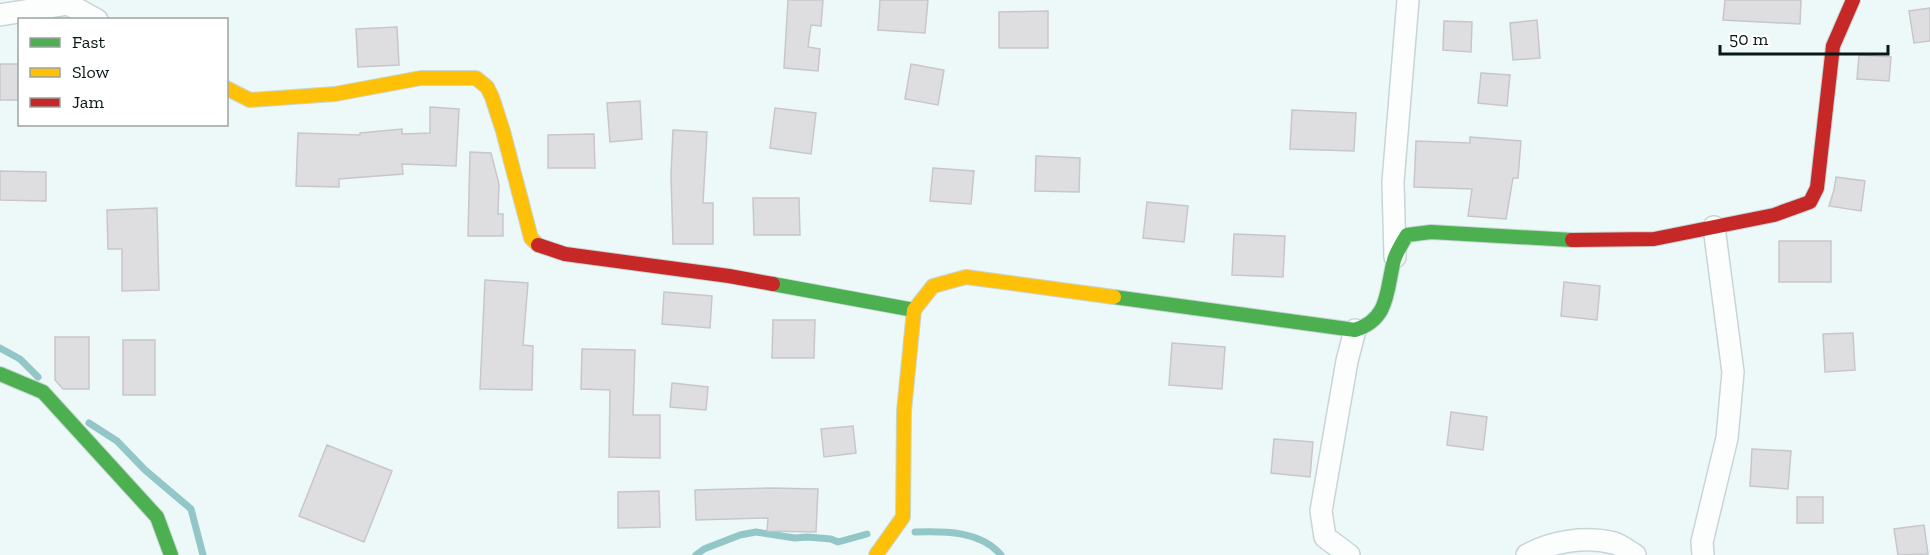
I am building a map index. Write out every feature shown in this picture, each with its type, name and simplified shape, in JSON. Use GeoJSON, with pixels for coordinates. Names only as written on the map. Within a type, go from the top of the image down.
{"type":"FeatureCollection","features":[{"type":"Feature","properties":{"kind":"street"},"geometry":{"type":"LineString","coordinates":[[1395,258],[1393,182],[1408,0]]}},
{"type":"Feature","properties":{"kind":"street"},"geometry":{"type":"LineString","coordinates":[[876,555],[903,517],[904,411],[914,310],[933,286],[966,278],[1355,330],[1365,328],[1381,315],[1395,258],[1407,235],[1431,232],[1581,241],[1654,239],[1774,215],[1810,202],[1817,188],[1833,46],[1852,0]]}},
{"type":"Feature","properties":{"kind":"street"},"geometry":{"type":"LineString","coordinates":[[0,15],[68,2],[94,18]]}},
{"type":"Feature","properties":{"kind":"street"},"geometry":{"type":"LineString","coordinates":[[228,88],[250,100],[335,94],[421,78],[476,78],[487,87],[492,97],[531,238],[538,245],[565,254],[729,276],[914,310]]}},
{"type":"Feature","properties":{"kind":"street"},"geometry":{"type":"LineString","coordinates":[[1703,555],[1702,542],[1727,438],[1733,372],[1714,227]]}},
{"type":"Feature","properties":{"kind":"street"},"geometry":{"type":"LineString","coordinates":[[1349,555],[1325,537],[1321,511],[1347,360],[1355,330]]}},
{"type":"Feature","properties":{"kind":"street"},"geometry":{"type":"LineString","coordinates":[[0,374],[43,392],[157,517],[171,555]]}},
{"type":"Feature","properties":{"kind":"street"},"geometry":{"type":"LineString","coordinates":[[1527,555],[1540,548],[1581,540],[1616,543],[1635,555]]}},
{"type":"Feature","properties":{"kind":"building"},"geometry":{"type":"Polygon","coordinates":[[[788,0],[823,0],[821,26],[811,25],[808,47],[820,49],[818,71],[784,68],[788,0]]]}},
{"type":"Feature","properties":{"kind":"building"},"geometry":{"type":"Polygon","coordinates":[[[880,0],[928,0],[925,33],[878,30],[880,0]]]}},
{"type":"Feature","properties":{"kind":"building"},"geometry":{"type":"Polygon","coordinates":[[[1725,0],[1801,0],[1800,24],[1723,20],[1725,0]]]}},
{"type":"Feature","properties":{"kind":"building"},"geometry":{"type":"Polygon","coordinates":[[[1930,8],[1930,41],[1914,43],[1909,11],[1930,8]]]}},
{"type":"Feature","properties":{"kind":"building"},"geometry":{"type":"Polygon","coordinates":[[[1048,11],[1048,48],[999,48],[999,12],[1048,11]]]}},
{"type":"Feature","properties":{"kind":"building"},"geometry":{"type":"Polygon","coordinates":[[[1537,20],[1540,58],[1513,60],[1510,23],[1537,20]]]}},
{"type":"Feature","properties":{"kind":"building"},"geometry":{"type":"Polygon","coordinates":[[[1444,21],[1472,22],[1471,52],[1443,50],[1444,21]]]}},
{"type":"Feature","properties":{"kind":"building"},"geometry":{"type":"Polygon","coordinates":[[[397,27],[399,65],[358,67],[356,29],[397,27]]]}},
{"type":"Feature","properties":{"kind":"building"},"geometry":{"type":"Polygon","coordinates":[[[1859,55],[1891,57],[1889,81],[1857,79],[1859,55]]]}},
{"type":"Feature","properties":{"kind":"building"},"geometry":{"type":"Polygon","coordinates":[[[0,64],[18,64],[18,100],[0,100],[0,64]]]}},
{"type":"Feature","properties":{"kind":"building"},"geometry":{"type":"Polygon","coordinates":[[[911,64],[944,70],[938,105],[905,99],[911,64]]]}},
{"type":"Feature","properties":{"kind":"building"},"geometry":{"type":"Polygon","coordinates":[[[1481,73],[1510,75],[1507,106],[1478,103],[1481,73]]]}},
{"type":"Feature","properties":{"kind":"building"},"geometry":{"type":"Polygon","coordinates":[[[640,101],[642,139],[610,142],[607,103],[640,101]]]}},
{"type":"Feature","properties":{"kind":"building"},"geometry":{"type":"Polygon","coordinates":[[[430,107],[459,109],[456,166],[402,164],[403,174],[339,179],[339,187],[296,186],[298,133],[360,135],[360,133],[402,129],[402,134],[430,133],[430,107]]]}},
{"type":"Feature","properties":{"kind":"building"},"geometry":{"type":"Polygon","coordinates":[[[775,108],[816,113],[811,154],[770,148],[775,108]]]}},
{"type":"Feature","properties":{"kind":"building"},"geometry":{"type":"Polygon","coordinates":[[[1292,110],[1356,113],[1354,151],[1290,149],[1292,110]]]}},
{"type":"Feature","properties":{"kind":"building"},"geometry":{"type":"Polygon","coordinates":[[[673,130],[707,132],[703,203],[713,203],[713,244],[673,244],[671,175],[673,130]]]}},
{"type":"Feature","properties":{"kind":"building"},"geometry":{"type":"Polygon","coordinates":[[[594,134],[595,168],[548,168],[548,135],[594,134]]]}},
{"type":"Feature","properties":{"kind":"building"},"geometry":{"type":"Polygon","coordinates":[[[1470,137],[1521,141],[1518,178],[1513,178],[1506,219],[1468,216],[1472,189],[1414,187],[1416,141],[1470,143],[1470,137]]]}},
{"type":"Feature","properties":{"kind":"building"},"geometry":{"type":"Polygon","coordinates":[[[470,152],[491,153],[499,184],[498,214],[503,214],[503,236],[468,236],[470,152]]]}},
{"type":"Feature","properties":{"kind":"building"},"geometry":{"type":"Polygon","coordinates":[[[1036,156],[1080,158],[1079,192],[1035,191],[1036,156]]]}},
{"type":"Feature","properties":{"kind":"building"},"geometry":{"type":"Polygon","coordinates":[[[933,168],[974,171],[971,204],[930,201],[933,168]]]}},
{"type":"Feature","properties":{"kind":"building"},"geometry":{"type":"Polygon","coordinates":[[[0,171],[46,172],[46,201],[0,200],[0,171]]]}},
{"type":"Feature","properties":{"kind":"building"},"geometry":{"type":"Polygon","coordinates":[[[1836,177],[1865,181],[1861,211],[1829,206],[1836,177]]]}},
{"type":"Feature","properties":{"kind":"building"},"geometry":{"type":"Polygon","coordinates":[[[753,198],[799,198],[800,235],[754,235],[753,198]]]}},
{"type":"Feature","properties":{"kind":"building"},"geometry":{"type":"Polygon","coordinates":[[[1147,202],[1188,206],[1184,242],[1143,238],[1147,202]]]}},
{"type":"Feature","properties":{"kind":"building"},"geometry":{"type":"Polygon","coordinates":[[[157,208],[159,290],[122,291],[122,249],[108,249],[107,210],[157,208]]]}},
{"type":"Feature","properties":{"kind":"building"},"geometry":{"type":"Polygon","coordinates":[[[1234,234],[1285,236],[1283,277],[1232,275],[1234,234]]]}},
{"type":"Feature","properties":{"kind":"building"},"geometry":{"type":"Polygon","coordinates":[[[1779,241],[1831,241],[1831,282],[1779,282],[1779,241]]]}},
{"type":"Feature","properties":{"kind":"building"},"geometry":{"type":"Polygon","coordinates":[[[485,280],[528,283],[523,345],[533,346],[532,390],[480,389],[485,280]]]}},
{"type":"Feature","properties":{"kind":"building"},"geometry":{"type":"Polygon","coordinates":[[[1564,282],[1600,286],[1597,320],[1561,316],[1564,282]]]}},
{"type":"Feature","properties":{"kind":"building"},"geometry":{"type":"Polygon","coordinates":[[[664,292],[712,296],[710,328],[662,324],[664,292]]]}},
{"type":"Feature","properties":{"kind":"building"},"geometry":{"type":"Polygon","coordinates":[[[773,320],[815,320],[814,358],[772,358],[773,320]]]}},
{"type":"Feature","properties":{"kind":"building"},"geometry":{"type":"Polygon","coordinates":[[[1853,333],[1855,370],[1825,372],[1823,334],[1853,333]]]}},
{"type":"Feature","properties":{"kind":"building"},"geometry":{"type":"Polygon","coordinates":[[[55,337],[89,337],[89,389],[63,389],[55,380],[55,337]]]}},
{"type":"Feature","properties":{"kind":"building"},"geometry":{"type":"Polygon","coordinates":[[[123,340],[155,340],[155,395],[123,395],[123,340]]]}},
{"type":"Feature","properties":{"kind":"building"},"geometry":{"type":"Polygon","coordinates":[[[1172,343],[1225,347],[1222,389],[1169,385],[1172,343]]]}},
{"type":"Feature","properties":{"kind":"building"},"geometry":{"type":"Polygon","coordinates":[[[582,349],[635,350],[633,415],[660,415],[660,458],[609,457],[610,390],[581,389],[582,349]]]}},
{"type":"Feature","properties":{"kind":"building"},"geometry":{"type":"Polygon","coordinates":[[[672,383],[708,387],[706,410],[670,407],[672,383]]]}},
{"type":"Feature","properties":{"kind":"building"},"geometry":{"type":"Polygon","coordinates":[[[1451,412],[1487,417],[1483,450],[1447,445],[1451,412]]]}},
{"type":"Feature","properties":{"kind":"building"},"geometry":{"type":"Polygon","coordinates":[[[853,426],[856,453],[824,457],[821,429],[853,426]]]}},
{"type":"Feature","properties":{"kind":"building"},"geometry":{"type":"Polygon","coordinates":[[[1274,439],[1313,442],[1310,477],[1271,473],[1274,439]]]}},
{"type":"Feature","properties":{"kind":"building"},"geometry":{"type":"Polygon","coordinates":[[[327,445],[392,471],[364,542],[299,516],[327,445]]]}},
{"type":"Feature","properties":{"kind":"building"},"geometry":{"type":"Polygon","coordinates":[[[1752,449],[1791,451],[1788,489],[1750,486],[1752,449]]]}},
{"type":"Feature","properties":{"kind":"building"},"geometry":{"type":"Polygon","coordinates":[[[818,489],[816,532],[767,531],[768,518],[696,520],[695,490],[818,489]]]}},
{"type":"Feature","properties":{"kind":"building"},"geometry":{"type":"Polygon","coordinates":[[[659,491],[660,527],[618,528],[618,492],[659,491]]]}},
{"type":"Feature","properties":{"kind":"building"},"geometry":{"type":"Polygon","coordinates":[[[1797,497],[1823,497],[1823,523],[1797,523],[1797,497]]]}},
{"type":"Feature","properties":{"kind":"building"},"geometry":{"type":"Polygon","coordinates":[[[1924,525],[1928,554],[1898,555],[1894,529],[1924,525]]]}},
{"type":"Feature","properties":{"kind":"waterway"},"geometry":{"type":"LineString","coordinates":[[0,348],[20,359],[38,377]]}},
{"type":"Feature","properties":{"kind":"waterway"},"geometry":{"type":"LineString","coordinates":[[89,423],[117,441],[145,470],[191,509],[203,555]]}},
{"type":"Feature","properties":{"kind":"waterway"},"geometry":{"type":"LineString","coordinates":[[696,555],[704,549],[740,535],[756,532],[795,538],[831,539],[838,542],[867,534]]}},
{"type":"Feature","properties":{"kind":"waterway"},"geometry":{"type":"LineString","coordinates":[[915,532],[962,534],[983,541],[1001,555]]}},
{"type":"Feature","properties":{"kind":"traffic: fast"},"geometry":{"type":"LineString","coordinates":[[1114,297],[1355,330],[1375,319],[1381,311],[1394,260],[1407,235],[1431,232],[1572,240]]}},
{"type":"Feature","properties":{"kind":"traffic: fast"},"geometry":{"type":"LineString","coordinates":[[773,284],[914,310]]}},
{"type":"Feature","properties":{"kind":"traffic: fast"},"geometry":{"type":"LineString","coordinates":[[0,374],[43,392],[157,517],[171,555]]}},
{"type":"Feature","properties":{"kind":"traffic: slow"},"geometry":{"type":"LineString","coordinates":[[228,89],[250,100],[335,94],[421,78],[476,78],[487,87],[492,97],[531,238],[538,245]]}},
{"type":"Feature","properties":{"kind":"traffic: slow"},"geometry":{"type":"LineString","coordinates":[[876,555],[903,517],[904,411],[914,310],[933,286],[966,277],[1114,297]]}},
{"type":"Feature","properties":{"kind":"traffic: jam"},"geometry":{"type":"LineString","coordinates":[[1572,240],[1654,239],[1774,215],[1810,202],[1817,188],[1833,46],[1853,0]]}},
{"type":"Feature","properties":{"kind":"traffic: jam"},"geometry":{"type":"LineString","coordinates":[[538,245],[565,254],[773,284]]}}]}
